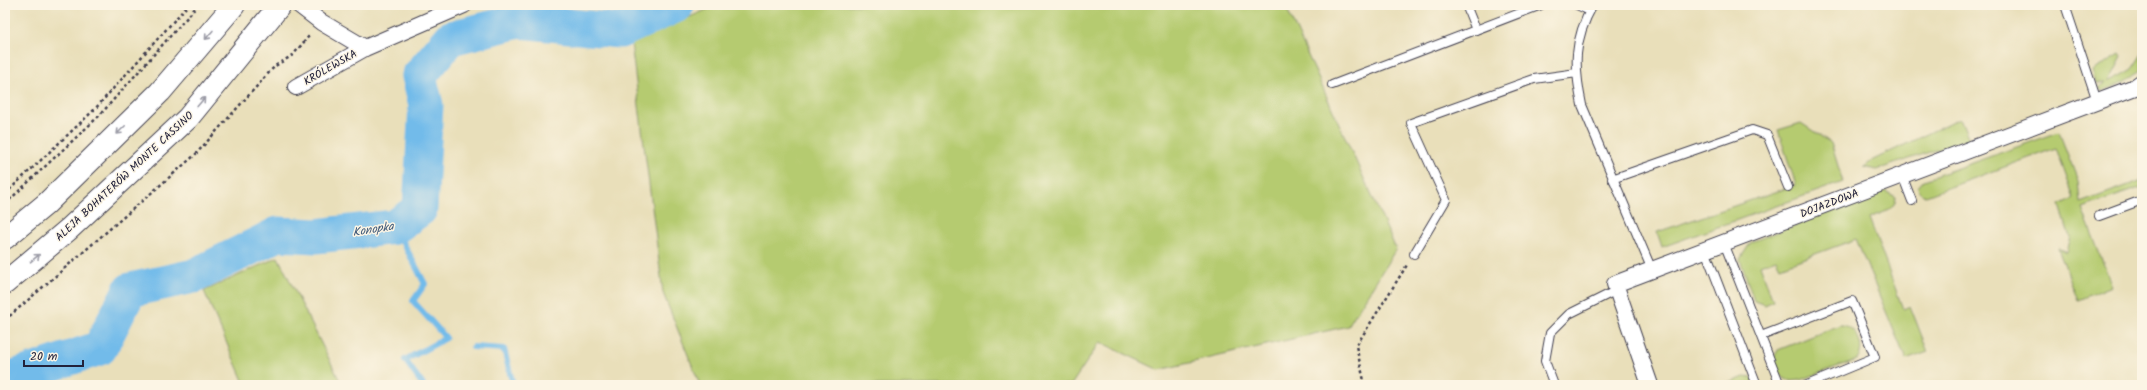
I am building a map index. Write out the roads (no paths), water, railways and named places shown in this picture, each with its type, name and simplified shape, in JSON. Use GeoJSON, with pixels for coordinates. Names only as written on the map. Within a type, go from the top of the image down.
{"type":"FeatureCollection","features":[{"type":"Feature","properties":{"kind":"main road"},"geometry":{"type":"LineString","coordinates":[[5,238],[46,204],[160,92],[234,5]]}},
{"type":"Feature","properties":{"kind":"main road","name":"ALEJA BOHATERÓW MONTE CASSINO"},"geometry":{"type":"LineString","coordinates":[[5,283],[69,229],[188,118],[280,5]]}},
{"type":"Feature","properties":{"kind":"street","name":"KRÓLEWSKA"},"geometry":{"type":"LineString","coordinates":[[299,5],[321,22],[365,48]]}},
{"type":"Feature","properties":{"kind":"street","name":"KRÓLEWSKA"},"geometry":{"type":"LineString","coordinates":[[296,87],[365,48],[464,5]]}},
{"type":"Feature","properties":{"kind":"street","name":"DOJAZDOWA"},"geometry":{"type":"LineString","coordinates":[[1618,290],[1615,284],[2135,87],[2142,82]]}},
{"type":"Feature","properties":{"kind":"street"},"geometry":{"type":"LineString","coordinates":[[1618,290],[1650,385]]}},
{"type":"Feature","properties":{"kind":"lane"},"geometry":{"type":"LineString","coordinates":[[1466,5],[1476,30]]}},
{"type":"Feature","properties":{"kind":"lane"},"geometry":{"type":"LineString","coordinates":[[1332,85],[1541,5]]}},
{"type":"Feature","properties":{"kind":"lane"},"geometry":{"type":"LineString","coordinates":[[1577,5],[1592,8],[1578,40],[1577,73],[1582,106],[1652,270]]}},
{"type":"Feature","properties":{"kind":"lane"},"geometry":{"type":"LineString","coordinates":[[2065,5],[2097,101]]}},
{"type":"Feature","properties":{"kind":"lane"},"geometry":{"type":"LineString","coordinates":[[1415,253],[1446,200],[1411,123],[1534,79],[1577,73]]}},
{"type":"Feature","properties":{"kind":"lane"},"geometry":{"type":"LineString","coordinates":[[1612,178],[1752,130],[1767,135],[1788,188]]}},
{"type":"Feature","properties":{"kind":"lane"},"geometry":{"type":"LineString","coordinates":[[1902,175],[1912,201]]}},
{"type":"Feature","properties":{"kind":"lane"},"geometry":{"type":"LineString","coordinates":[[2099,216],[2142,200]]}},
{"type":"Feature","properties":{"kind":"lane"},"geometry":{"type":"LineString","coordinates":[[1724,243],[1780,385]]}},
{"type":"Feature","properties":{"kind":"lane"},"geometry":{"type":"LineString","coordinates":[[1705,250],[1757,385]]}},
{"type":"Feature","properties":{"kind":"lane"},"geometry":{"type":"LineString","coordinates":[[1554,385],[1544,361],[1550,333],[1569,314],[1618,290]]}},
{"type":"Feature","properties":{"kind":"lane"},"geometry":{"type":"LineString","coordinates":[[1761,336],[1852,301],[1875,357],[1807,385]]}},
{"type":"Feature","properties":{"kind":"waterway","name":"Konopka"},"geometry":{"type":"LineString","coordinates":[[5,380],[100,348],[130,290],[194,276],[278,234],[316,236],[395,227],[420,209],[426,105],[419,76],[451,38],[519,21],[620,31],[677,5]]}},
{"type":"Feature","properties":{"kind":"waterway"},"geometry":{"type":"LineString","coordinates":[[395,227],[425,284],[413,301],[446,338],[405,360],[423,385]]}},
{"type":"Feature","properties":{"kind":"waterway"},"geometry":{"type":"LineString","coordinates":[[473,347],[504,349],[513,385]]}}]}
